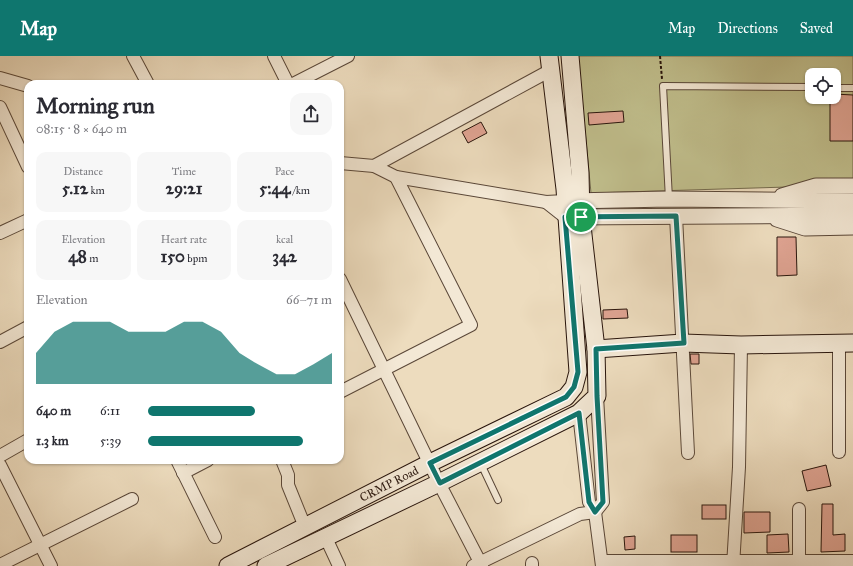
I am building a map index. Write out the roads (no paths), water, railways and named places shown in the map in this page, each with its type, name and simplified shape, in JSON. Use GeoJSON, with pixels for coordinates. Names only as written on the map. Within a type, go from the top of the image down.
{"type":"FeatureCollection","features":[{"type":"Feature","properties":{"kind":"main road"},"geometry":{"type":"LineString","coordinates":[[570,56],[573,209]]}},
{"type":"Feature","properties":{"kind":"main road"},"geometry":{"type":"LineString","coordinates":[[550,63],[596,349],[597,396]]}},
{"type":"Feature","properties":{"kind":"main road","name":"CRMP Road"},"geometry":{"type":"LineString","coordinates":[[228,566],[430,463],[566,397],[574,387],[578,372],[573,209]]}},
{"type":"Feature","properties":{"kind":"main road"},"geometry":{"type":"LineString","coordinates":[[596,349],[684,343],[741,345],[846,343]]}},
{"type":"Feature","properties":{"kind":"main road","name":"CRMP Road"},"geometry":{"type":"LineString","coordinates":[[266,566],[440,483],[579,413],[597,396]]}},
{"type":"Feature","properties":{"kind":"street"},"geometry":{"type":"LineString","coordinates":[[133,56],[146,80]]}},
{"type":"Feature","properties":{"kind":"street"},"geometry":{"type":"LineString","coordinates":[[274,56],[286,80]]}},
{"type":"Feature","properties":{"kind":"street"},"geometry":{"type":"LineString","coordinates":[[300,80],[348,56]]}},
{"type":"Feature","properties":{"kind":"street"},"geometry":{"type":"LineString","coordinates":[[374,166],[550,63]]}},
{"type":"Feature","properties":{"kind":"street"},"geometry":{"type":"LineString","coordinates":[[0,77],[24,85]]}},
{"type":"Feature","properties":{"kind":"street"},"geometry":{"type":"LineString","coordinates":[[0,107],[24,158]]}},
{"type":"Feature","properties":{"kind":"street"},"geometry":{"type":"LineString","coordinates":[[344,165],[374,166],[396,178],[546,202],[573,209],[676,216],[766,207],[816,186],[853,186]]}},
{"type":"Feature","properties":{"kind":"street"},"geometry":{"type":"LineString","coordinates":[[344,390],[471,325],[396,178]]}},
{"type":"Feature","properties":{"kind":"street"},"geometry":{"type":"LineString","coordinates":[[573,209],[669,199],[766,207],[785,207],[853,201]]}},
{"type":"Feature","properties":{"kind":"street"},"geometry":{"type":"LineString","coordinates":[[766,207],[805,228],[853,227]]}},
{"type":"Feature","properties":{"kind":"street"},"geometry":{"type":"LineString","coordinates":[[785,207],[853,215]]}},
{"type":"Feature","properties":{"kind":"street"},"geometry":{"type":"LineString","coordinates":[[676,216],[684,343],[688,454]]}},
{"type":"Feature","properties":{"kind":"street"},"geometry":{"type":"LineString","coordinates":[[0,233],[24,222]]}},
{"type":"Feature","properties":{"kind":"street"},"geometry":{"type":"LineString","coordinates":[[344,287],[479,564],[580,514],[595,512],[603,502],[597,396]]}},
{"type":"Feature","properties":{"kind":"street"},"geometry":{"type":"LineString","coordinates":[[0,342],[24,329]]}},
{"type":"Feature","properties":{"kind":"street"},"geometry":{"type":"LineString","coordinates":[[839,452],[846,343]]}},
{"type":"Feature","properties":{"kind":"street"},"geometry":{"type":"LineString","coordinates":[[733,564],[739,467],[741,345]]}},
{"type":"Feature","properties":{"kind":"street"},"geometry":{"type":"LineString","coordinates":[[579,413],[589,502],[595,512],[602,564],[799,564],[853,561]]}},
{"type":"Feature","properties":{"kind":"street"},"geometry":{"type":"LineString","coordinates":[[0,456],[24,442]]}},
{"type":"Feature","properties":{"kind":"street"},"geometry":{"type":"LineString","coordinates":[[179,464],[215,537]]}},
{"type":"Feature","properties":{"kind":"street"},"geometry":{"type":"LineString","coordinates":[[183,472],[200,464]]}},
{"type":"Feature","properties":{"kind":"street"},"geometry":{"type":"LineString","coordinates":[[284,464],[288,475],[288,485],[305,526]]}},
{"type":"Feature","properties":{"kind":"street"},"geometry":{"type":"LineString","coordinates":[[0,465],[51,566]]}},
{"type":"Feature","properties":{"kind":"street"},"geometry":{"type":"LineString","coordinates":[[0,565],[132,499]]}},
{"type":"Feature","properties":{"kind":"street"},"geometry":{"type":"LineString","coordinates":[[799,508],[799,564]]}},
{"type":"Feature","properties":{"kind":"street"},"geometry":{"type":"LineString","coordinates":[[326,538],[340,566]]}},
{"type":"Feature","properties":{"kind":"lane"},"geometry":{"type":"LineString","coordinates":[[669,199],[663,86],[805,87]]}},
{"type":"Feature","properties":{"kind":"lane"},"geometry":{"type":"LineString","coordinates":[[841,88],[853,88]]}},
{"type":"Feature","properties":{"kind":"lane"},"geometry":{"type":"LineString","coordinates":[[480,463],[498,500]]}}]}
